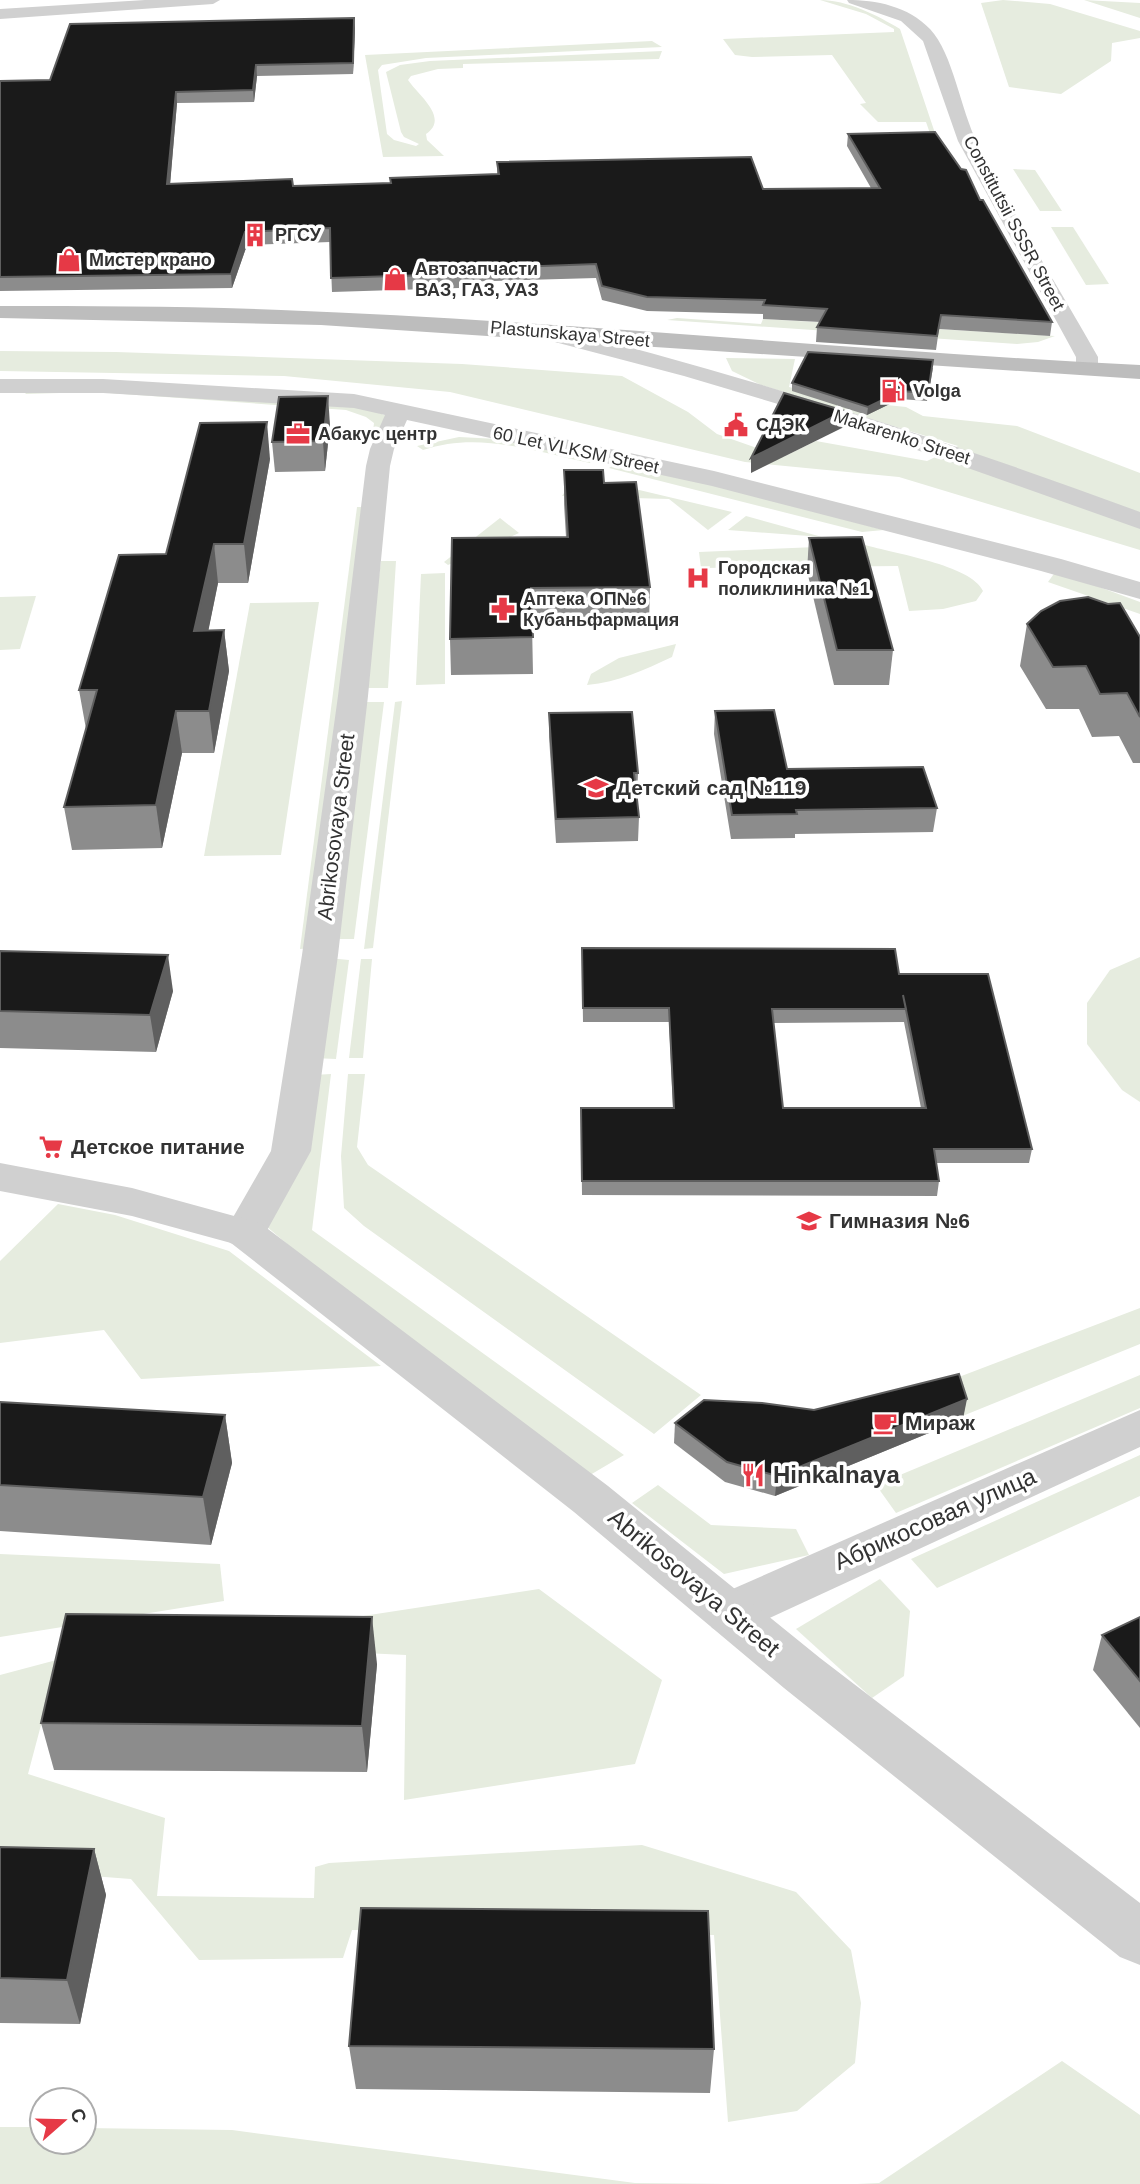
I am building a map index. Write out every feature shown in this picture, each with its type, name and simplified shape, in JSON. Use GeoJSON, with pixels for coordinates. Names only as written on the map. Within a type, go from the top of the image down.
{"type":"FeatureCollection","features":[{"type":"Feature","properties":{"kind":"main road","name":"Plastunskaya Street"},"geometry":{"type":"LineString","coordinates":[[0,312],[317,317],[1140,372]]}},
{"type":"Feature","properties":{"kind":"street"},"geometry":{"type":"LineString","coordinates":[[0,14],[213,0]]}},
{"type":"Feature","properties":{"kind":"street","name":"Constitutsii SSSR Street"},"geometry":{"type":"LineString","coordinates":[[854,0],[912,20],[923,28],[931,40],[967,141],[1087,357],[1087,370]]}},
{"type":"Feature","properties":{"kind":"street","name":"Makarenko Street"},"geometry":{"type":"LineString","coordinates":[[540,331],[671,364],[913,439],[1140,521]]}},
{"type":"Feature","properties":{"kind":"street","name":"60 Let VLKSM Street"},"geometry":{"type":"LineString","coordinates":[[0,386],[103,386],[354,401],[714,479],[1051,565],[1140,591]]}},
{"type":"Feature","properties":{"kind":"street","name":"Abrikosovaya Street"},"geometry":{"type":"LineString","coordinates":[[245,1233],[291,1150],[320,955],[378,466],[382,449],[399,411]]}},
{"type":"Feature","properties":{"kind":"street","name":"Abrikosovaya Street"},"geometry":{"type":"LineString","coordinates":[[0,1177],[132,1202],[245,1233],[601,1506],[1140,1938]]}},
{"type":"Feature","properties":{"kind":"street","name":"Абрикосовая улица"},"geometry":{"type":"LineString","coordinates":[[730,1612],[1140,1427]]}},
{"type":"Feature","properties":{"kind":"shaded area"},"geometry":{"type":"Polygon","coordinates":[[[820,0],[851,5],[900,29],[939,145],[934,145],[926,122],[878,122],[860,104],[866,103],[832,55],[735,55],[723,39],[894,32],[894,29],[866,14],[820,0]]]}},
{"type":"Feature","properties":{"kind":"shaded area"},"geometry":{"type":"Polygon","coordinates":[[[1003,0],[1050,4],[1140,31],[1140,38],[1112,43],[1111,61],[1061,94],[1009,87],[981,3],[1003,0]]]}},
{"type":"Feature","properties":{"kind":"shaded area"},"geometry":{"type":"Polygon","coordinates":[[[1084,0],[1140,3],[1140,18],[1084,0]]]}},
{"type":"Feature","properties":{"kind":"shaded area"},"geometry":{"type":"Polygon","coordinates":[[[652,41],[662,47],[426,58],[382,65],[378,70],[387,134],[394,140],[416,146],[419,144],[404,137],[401,132],[386,72],[400,65],[430,61],[662,51],[659,59],[463,64],[463,68],[438,69],[411,76],[408,80],[430,107],[435,121],[433,128],[426,134],[427,140],[444,156],[383,157],[365,55],[652,41]]]}},
{"type":"Feature","properties":{"kind":"shaded area"},"geometry":{"type":"Polygon","coordinates":[[[1013,169],[1035,170],[1062,211],[1040,211],[1013,169]]]}},
{"type":"Feature","properties":{"kind":"shaded area"},"geometry":{"type":"Polygon","coordinates":[[[1051,227],[1073,227],[1109,284],[1086,285],[1051,227]]]}},
{"type":"Feature","properties":{"kind":"shaded area"},"geometry":{"type":"Polygon","coordinates":[[[677,318],[761,324],[763,319],[1055,336],[1038,342],[1017,344],[667,320],[677,318]]]}},
{"type":"Feature","properties":{"kind":"shaded area"},"geometry":{"type":"Polygon","coordinates":[[[0,351],[116,352],[462,364],[622,376],[688,412],[717,434],[783,457],[816,441],[927,461],[958,446],[761,385],[732,371],[726,358],[795,359],[789,387],[848,401],[906,407],[923,416],[1017,426],[1140,473],[1140,550],[899,477],[745,462],[450,392],[284,376],[0,371],[0,351]]]}},
{"type":"Feature","properties":{"kind":"shaded area"},"geometry":{"type":"Polygon","coordinates":[[[30,389],[103,389],[330,403],[362,407],[390,417],[382,439],[372,440],[374,423],[346,410],[95,392],[25,394],[30,389]]]}},
{"type":"Feature","properties":{"kind":"shaded area"},"geometry":{"type":"Polygon","coordinates":[[[459,437],[498,439],[594,457],[590,463],[485,443],[464,442],[423,450],[417,446],[459,437]]]}},
{"type":"Feature","properties":{"kind":"shaded area"},"geometry":{"type":"Polygon","coordinates":[[[616,463],[707,483],[884,530],[862,532],[609,468],[616,463]]]}},
{"type":"Feature","properties":{"kind":"shaded area"},"geometry":{"type":"Polygon","coordinates":[[[576,475],[732,512],[708,530],[669,499],[562,496],[576,475]]]}},
{"type":"Feature","properties":{"kind":"shaded area"},"geometry":{"type":"Polygon","coordinates":[[[357,507],[369,507],[314,948],[300,949],[357,507]]]}},
{"type":"Feature","properties":{"kind":"shaded area"},"geometry":{"type":"Polygon","coordinates":[[[746,516],[822,537],[728,530],[746,516]]]}},
{"type":"Feature","properties":{"kind":"shaded area"},"geometry":{"type":"Polygon","coordinates":[[[500,518],[519,533],[448,565],[444,562],[500,518]]]}},
{"type":"Feature","properties":{"kind":"shaded area"},"geometry":{"type":"Polygon","coordinates":[[[865,545],[948,567],[976,582],[983,591],[976,601],[943,609],[909,611],[898,566],[701,568],[699,552],[865,545]]]}},
{"type":"Feature","properties":{"kind":"shaded area"},"geometry":{"type":"Polygon","coordinates":[[[381,561],[396,561],[388,688],[364,688],[381,561]]]}},
{"type":"Feature","properties":{"kind":"shaded area"},"geometry":{"type":"Polygon","coordinates":[[[1056,571],[1140,602],[1140,614],[1048,582],[1056,571]]]}},
{"type":"Feature","properties":{"kind":"shaded area"},"geometry":{"type":"Polygon","coordinates":[[[445,573],[445,684],[416,685],[421,574],[445,573]]]}},
{"type":"Feature","properties":{"kind":"shaded area"},"geometry":{"type":"Polygon","coordinates":[[[36,596],[20,649],[0,650],[0,597],[36,596]]]}},
{"type":"Feature","properties":{"kind":"shaded area"},"geometry":{"type":"Polygon","coordinates":[[[319,602],[281,855],[204,856],[250,603],[319,602]]]}},
{"type":"Feature","properties":{"kind":"shaded area"},"geometry":{"type":"Polygon","coordinates":[[[676,644],[672,657],[662,662],[621,678],[587,685],[591,674],[619,658],[676,644]]]}},
{"type":"Feature","properties":{"kind":"shaded area"},"geometry":{"type":"Polygon","coordinates":[[[402,701],[373,948],[364,949],[395,702],[402,701]]]}},
{"type":"Feature","properties":{"kind":"shaded area"},"geometry":{"type":"Polygon","coordinates":[[[361,702],[384,702],[354,939],[333,939],[361,702]]]}},
{"type":"Feature","properties":{"kind":"shaded area"},"geometry":{"type":"Polygon","coordinates":[[[1140,957],[1140,1102],[1122,1090],[1087,1044],[1087,1003],[1110,970],[1140,957]]]}},
{"type":"Feature","properties":{"kind":"shaded area"},"geometry":{"type":"Polygon","coordinates":[[[328,958],[349,960],[336,1059],[313,1058],[328,958]]]}},
{"type":"Feature","properties":{"kind":"shaded area"},"geometry":{"type":"Polygon","coordinates":[[[361,959],[372,959],[363,1058],[349,1058],[361,959]]]}},
{"type":"Feature","properties":{"kind":"shaded area"},"geometry":{"type":"Polygon","coordinates":[[[331,1074],[312,1230],[624,1455],[585,1478],[333,1283],[266,1226],[313,1075],[331,1074]]]}},
{"type":"Feature","properties":{"kind":"shaded area"},"geometry":{"type":"Polygon","coordinates":[[[348,1074],[365,1074],[357,1147],[368,1165],[701,1395],[654,1434],[364,1226],[344,1208],[341,1156],[348,1074]]]}},
{"type":"Feature","properties":{"kind":"shaded area"},"geometry":{"type":"Polygon","coordinates":[[[58,1204],[115,1215],[229,1251],[381,1366],[141,1379],[104,1330],[0,1343],[0,1261],[58,1204]]]}},
{"type":"Feature","properties":{"kind":"shaded area"},"geometry":{"type":"Polygon","coordinates":[[[1140,1308],[1140,1344],[928,1430],[901,1399],[1140,1308]]]}},
{"type":"Feature","properties":{"kind":"shaded area"},"geometry":{"type":"Polygon","coordinates":[[[1140,1375],[1140,1408],[896,1513],[876,1485],[1140,1375]]]}},
{"type":"Feature","properties":{"kind":"shaded area"},"geometry":{"type":"Polygon","coordinates":[[[1140,1455],[1140,1496],[937,1588],[911,1559],[1140,1455]]]}},
{"type":"Feature","properties":{"kind":"shaded area"},"geometry":{"type":"Polygon","coordinates":[[[658,1485],[711,1525],[796,1529],[809,1555],[724,1574],[632,1503],[658,1485]]]}},
{"type":"Feature","properties":{"kind":"shaded area"},"geometry":{"type":"Polygon","coordinates":[[[0,1554],[220,1564],[224,1601],[0,1637],[0,1554]]]}},
{"type":"Feature","properties":{"kind":"shaded area"},"geometry":{"type":"Polygon","coordinates":[[[880,1579],[910,1611],[904,1676],[872,1698],[796,1629],[880,1579]]]}},
{"type":"Feature","properties":{"kind":"shaded area"},"geometry":{"type":"Polygon","coordinates":[[[539,1589],[662,1680],[635,1764],[404,1800],[406,1655],[302,1650],[350,1618],[539,1589]]]}},
{"type":"Feature","properties":{"kind":"shaded area"},"geometry":{"type":"Polygon","coordinates":[[[64,1658],[54,1676],[28,1774],[165,1818],[157,1896],[314,1898],[315,1867],[329,1863],[642,1845],[796,1892],[851,1950],[861,2003],[855,2063],[797,2111],[728,2122],[714,1935],[352,1930],[343,1958],[199,1960],[131,1879],[0,1869],[0,1675],[64,1658]]]}},
{"type":"Feature","properties":{"kind":"shaded area"},"geometry":{"type":"Polygon","coordinates":[[[1062,2061],[1140,2115],[1140,2184],[857,2184],[879,2183],[1062,2061]]]}},
{"type":"Feature","properties":{"kind":"shaded area"},"geometry":{"type":"Polygon","coordinates":[[[0,2127],[28,2127],[28,2156],[98,2156],[98,2128],[232,2130],[635,2183],[728,2184],[0,2184],[0,2127]]]}},
{"type":"Feature","properties":{"kind":"building"},"geometry":{"type":"Polygon","coordinates":[[[354,18],[353,63],[256,65],[253,90],[176,92],[167,184],[292,179],[293,186],[391,183],[390,178],[499,174],[497,162],[751,157],[763,189],[880,188],[848,134],[935,132],[961,169],[966,170],[980,200],[983,200],[1052,322],[941,315],[937,336],[817,327],[827,309],[763,305],[765,300],[647,297],[602,286],[596,264],[458,269],[459,274],[331,278],[330,228],[245,232],[231,274],[0,277],[0,81],[50,80],[70,24],[354,18]]]}},
{"type":"Feature","properties":{"kind":"building"},"geometry":{"type":"Polygon","coordinates":[[[808,352],[933,360],[928,393],[901,391],[868,407],[792,383],[808,352]]]}},
{"type":"Feature","properties":{"kind":"building"},"geometry":{"type":"Polygon","coordinates":[[[784,393],[845,411],[751,458],[784,393]]]}},
{"type":"Feature","properties":{"kind":"building"},"geometry":{"type":"Polygon","coordinates":[[[328,396],[323,441],[272,442],[279,397],[328,396]]]}},
{"type":"Feature","properties":{"kind":"building"},"geometry":{"type":"Polygon","coordinates":[[[267,422],[244,544],[214,544],[194,631],[224,630],[209,711],[176,711],[156,805],[64,807],[97,690],[79,690],[119,555],[166,554],[200,423],[267,422]]]}},
{"type":"Feature","properties":{"kind":"building"},"geometry":{"type":"Polygon","coordinates":[[[564,470],[603,470],[604,483],[636,482],[650,587],[531,588],[533,637],[450,639],[452,538],[568,537],[564,470]]]}},
{"type":"Feature","properties":{"kind":"building"},"geometry":{"type":"Polygon","coordinates":[[[862,537],[893,650],[837,650],[809,538],[862,537]]]}},
{"type":"Feature","properties":{"kind":"building"},"geometry":{"type":"Polygon","coordinates":[[[1088,597],[1108,604],[1120,603],[1140,637],[1140,717],[1127,693],[1100,694],[1086,666],[1053,667],[1027,624],[1041,611],[1060,601],[1088,597]]]}},
{"type":"Feature","properties":{"kind":"building"},"geometry":{"type":"Polygon","coordinates":[[[774,710],[787,769],[923,767],[937,808],[796,810],[797,814],[732,815],[715,711],[774,710]]]}},
{"type":"Feature","properties":{"kind":"building"},"geometry":{"type":"Polygon","coordinates":[[[632,712],[639,817],[556,819],[549,713],[632,712]]]}},
{"type":"Feature","properties":{"kind":"building"},"geometry":{"type":"Polygon","coordinates":[[[582,948],[895,949],[899,974],[988,974],[1032,1149],[934,1149],[939,1181],[582,1181],[581,1108],[674,1108],[669,1008],[583,1008],[582,948]],[[772,1009],[783,1108],[926,1108],[906,1009],[772,1009]]]}},
{"type":"Feature","properties":{"kind":"building"},"geometry":{"type":"Polygon","coordinates":[[[0,951],[168,955],[150,1015],[0,1011],[0,951]]]}},
{"type":"Feature","properties":{"kind":"building"},"geometry":{"type":"Polygon","coordinates":[[[959,1374],[967,1399],[777,1476],[727,1462],[675,1423],[704,1400],[762,1403],[814,1410],[959,1374]]]}},
{"type":"Feature","properties":{"kind":"building"},"geometry":{"type":"Polygon","coordinates":[[[0,1402],[225,1415],[203,1497],[0,1485],[0,1402]]]}},
{"type":"Feature","properties":{"kind":"building"},"geometry":{"type":"Polygon","coordinates":[[[66,1614],[372,1617],[362,1726],[41,1723],[66,1614]]]}},
{"type":"Feature","properties":{"kind":"building"},"geometry":{"type":"Polygon","coordinates":[[[1140,1617],[1140,1681],[1102,1635],[1140,1617]]]}},
{"type":"Feature","properties":{"kind":"building"},"geometry":{"type":"Polygon","coordinates":[[[0,1847],[94,1849],[67,1980],[0,1978],[0,1847]]]}},
{"type":"Feature","properties":{"kind":"building"},"geometry":{"type":"Polygon","coordinates":[[[361,1908],[708,1911],[714,2049],[349,2046],[361,1908]]]}},
{"type":"Feature","properties":{"kind":"place","name":"РГСУ"},"geometry":{"type":"Point","coordinates":[255,235]}},
{"type":"Feature","properties":{"kind":"place","name":"Мистер крано"},"geometry":{"type":"Point","coordinates":[69,260]}},
{"type":"Feature","properties":{"kind":"place","name":"Автозапчасти ВАЗ, ГАЗ, УАЗ"},"geometry":{"type":"Point","coordinates":[395,279]}},
{"type":"Feature","properties":{"kind":"place","name":"Volga"},"geometry":{"type":"Point","coordinates":[893,391]}},
{"type":"Feature","properties":{"kind":"place","name":"СДЭК"},"geometry":{"type":"Point","coordinates":[736,425]}},
{"type":"Feature","properties":{"kind":"place","name":"Абакус центр"},"geometry":{"type":"Point","coordinates":[298,434]}},
{"type":"Feature","properties":{"kind":"place","name":"Городская поликлиника №1"},"geometry":{"type":"Point","coordinates":[698,578]}},
{"type":"Feature","properties":{"kind":"place","name":"Аптека ОП№6 Кубаньфармация"},"geometry":{"type":"Point","coordinates":[503,609]}},
{"type":"Feature","properties":{"kind":"place","name":"Детский сад №119"},"geometry":{"type":"Point","coordinates":[596,788]}},
{"type":"Feature","properties":{"kind":"place","name":"Детское питание"},"geometry":{"type":"Point","coordinates":[51,1147]}},
{"type":"Feature","properties":{"kind":"place","name":"Гимназия №6"},"geometry":{"type":"Point","coordinates":[809,1221]}},
{"type":"Feature","properties":{"kind":"place","name":"Мираж"},"geometry":{"type":"Point","coordinates":[885,1423]}},
{"type":"Feature","properties":{"kind":"place","name":"Hinkalnaya"},"geometry":{"type":"Point","coordinates":[753,1475]}}]}
